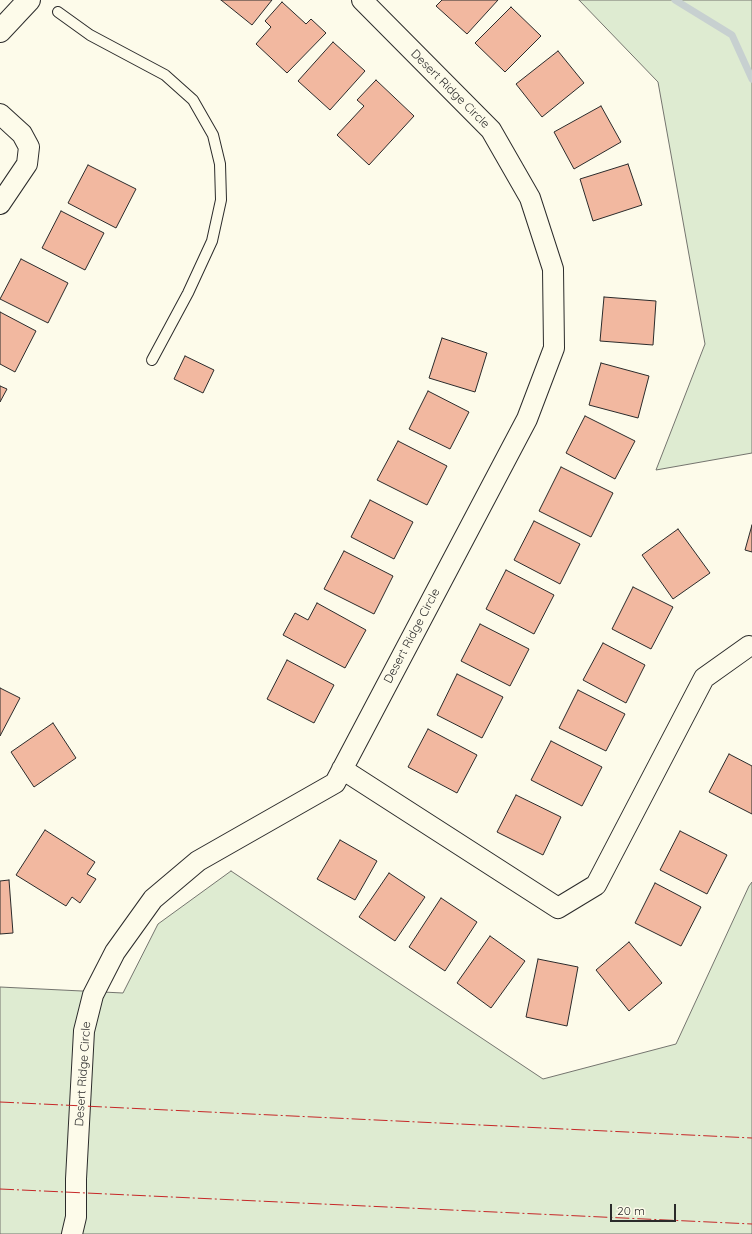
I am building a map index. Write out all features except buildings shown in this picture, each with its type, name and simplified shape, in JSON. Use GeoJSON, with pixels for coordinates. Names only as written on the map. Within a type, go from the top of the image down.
{"type":"FeatureCollection","features":[{"type":"Feature","properties":{"kind":"street"},"geometry":{"type":"LineString","coordinates":[[0,31],[29,0]]}},
{"type":"Feature","properties":{"kind":"street","name":"Desert Ridge Circle"},"geometry":{"type":"LineString","coordinates":[[72,1234],[76,1216],[76,1179],[84,1031],[93,994],[115,952],[153,899],[198,861],[335,783],[527,419],[554,348],[553,269],[530,198],[491,130],[362,0]]}},
{"type":"Feature","properties":{"kind":"street"},"geometry":{"type":"LineString","coordinates":[[0,114],[22,134],[29,147],[27,164],[0,204]]}},
{"type":"Feature","properties":{"kind":"street"},"geometry":{"type":"LineString","coordinates":[[342,769],[558,908],[596,885],[704,678],[749,646]]}},
{"type":"Feature","properties":{"kind":"lane"},"geometry":{"type":"LineString","coordinates":[[58,12],[90,35],[165,75],[193,100],[213,135],[220,164],[221,200],[212,241],[188,294],[152,360]]}},
{"type":"Feature","properties":{"kind":"green space"},"geometry":{"type":"Polygon","coordinates":[[[579,0],[752,0],[752,453],[656,470],[705,344],[658,82],[579,0]]]}},
{"type":"Feature","properties":{"kind":"green space"},"geometry":{"type":"Polygon","coordinates":[[[231,871],[543,1079],[676,1044],[752,882],[752,1234],[0,1234],[0,987],[123,993],[158,924],[231,871]]]}},
{"type":"Feature","properties":{"kind":"waterway"},"geometry":{"type":"LineString","coordinates":[[675,0],[732,35],[752,79]]}},
{"type":"Feature","properties":{"kind":"power"},"geometry":{"type":"LineString","coordinates":[[0,1102],[752,1138]]}},
{"type":"Feature","properties":{"kind":"power"},"geometry":{"type":"LineString","coordinates":[[0,1189],[752,1224]]}}]}
